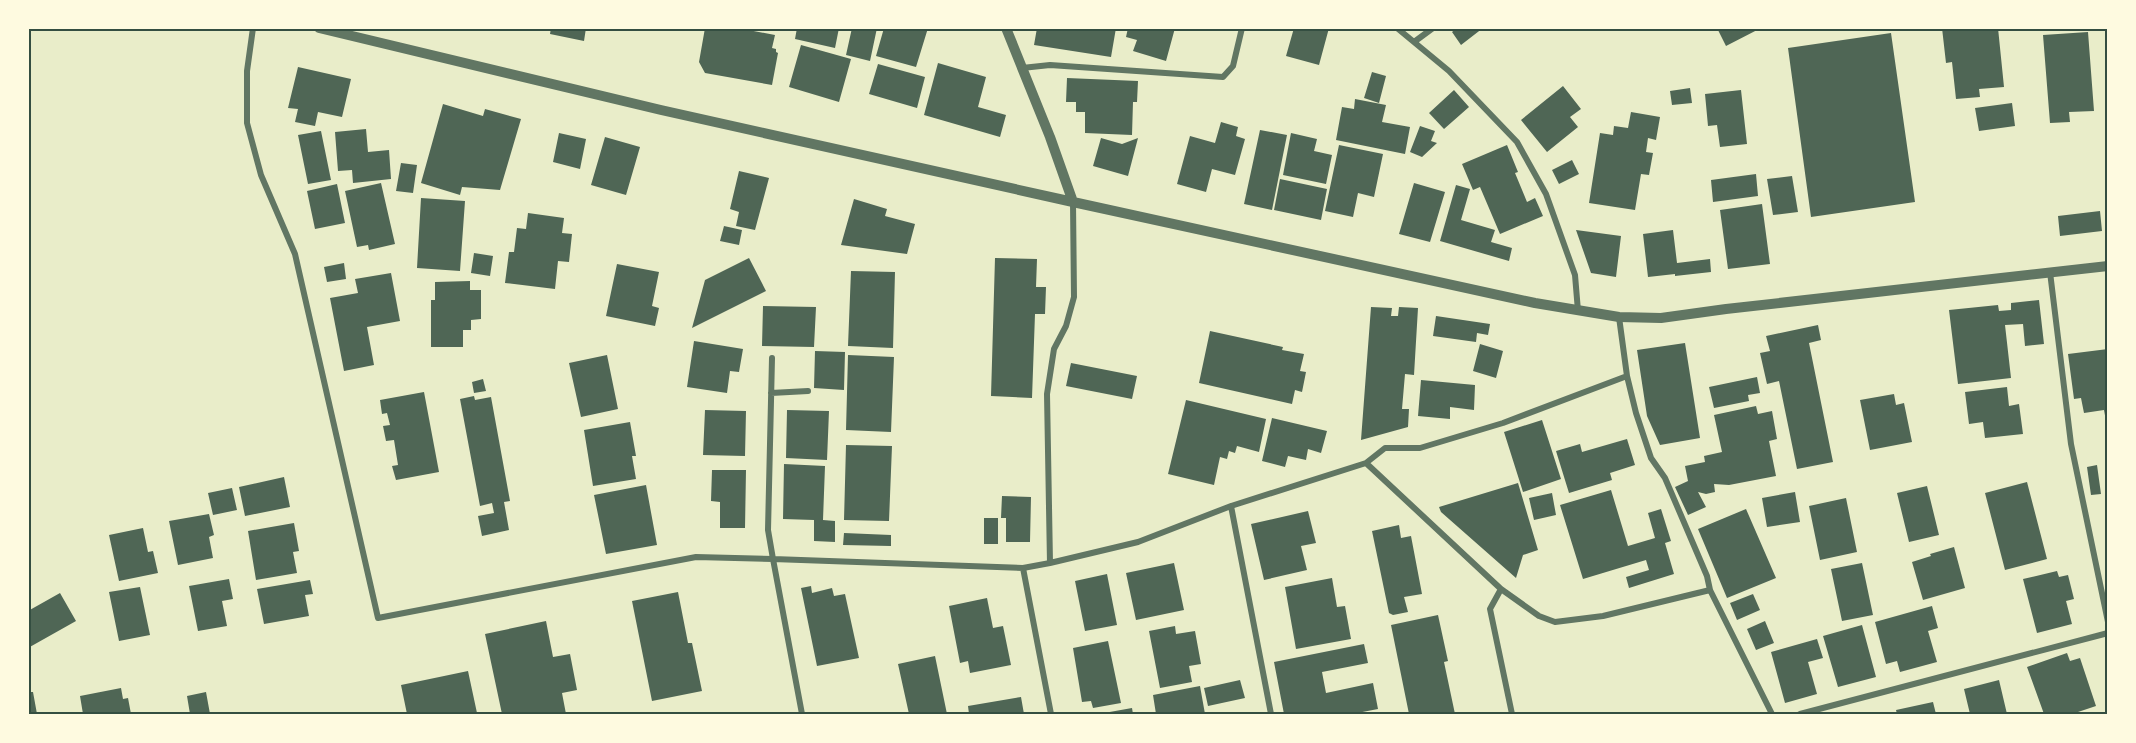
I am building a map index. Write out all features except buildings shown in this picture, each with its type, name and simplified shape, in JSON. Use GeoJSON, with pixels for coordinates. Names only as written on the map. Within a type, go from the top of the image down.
{"type":"FeatureCollection","features":[{"type":"Feature","properties":{"kind":"street"},"geometry":{"type":"LineString","coordinates":[[253,28],[247,71],[248,123],[261,175],[295,254],[378,618],[696,557],[1023,568],[1050,563],[1137,542],[1231,506],[1366,463],[1385,448],[1420,448],[1503,423],[1627,376]]}},
{"type":"Feature","properties":{"kind":"street"},"geometry":{"type":"LineString","coordinates":[[319,28],[661,110],[1073,202],[1578,311],[1619,317],[1661,318],[2108,266]]}},
{"type":"Feature","properties":{"kind":"street"},"geometry":{"type":"LineString","coordinates":[[1006,28],[1050,137],[1073,202],[1074,297],[1066,326],[1054,348],[1047,394],[1050,563]]}},
{"type":"Feature","properties":{"kind":"street"},"geometry":{"type":"LineString","coordinates":[[1022,68],[1050,65],[1223,77],[1233,66],[1242,28]]}},
{"type":"Feature","properties":{"kind":"street"},"geometry":{"type":"LineString","coordinates":[[1397,28],[1449,71],[1517,142],[1546,194],[1575,275],[1578,311]]}},
{"type":"Feature","properties":{"kind":"street"},"geometry":{"type":"LineString","coordinates":[[1414,42],[1433,28]]}},
{"type":"Feature","properties":{"kind":"street"},"geometry":{"type":"LineString","coordinates":[[2050,272],[2072,444],[2108,622]]}},
{"type":"Feature","properties":{"kind":"street"},"geometry":{"type":"LineString","coordinates":[[1619,317],[1627,376],[1651,458],[1665,478],[1707,576],[1710,590],[1772,714]]}},
{"type":"Feature","properties":{"kind":"street"},"geometry":{"type":"LineString","coordinates":[[772,358],[768,530],[802,714]]}},
{"type":"Feature","properties":{"kind":"street"},"geometry":{"type":"LineString","coordinates":[[771,393],[808,391]]}},
{"type":"Feature","properties":{"kind":"street"},"geometry":{"type":"LineString","coordinates":[[1366,463],[1501,589],[1539,616],[1555,622],[1603,616],[1710,590]]}},
{"type":"Feature","properties":{"kind":"street"},"geometry":{"type":"LineString","coordinates":[[1231,506],[1271,714]]}},
{"type":"Feature","properties":{"kind":"street"},"geometry":{"type":"LineString","coordinates":[[1023,568],[1051,714]]}},
{"type":"Feature","properties":{"kind":"street"},"geometry":{"type":"LineString","coordinates":[[1501,589],[1490,609],[1512,714]]}},
{"type":"Feature","properties":{"kind":"street"},"geometry":{"type":"LineString","coordinates":[[1800,714],[2108,633]]}}]}
